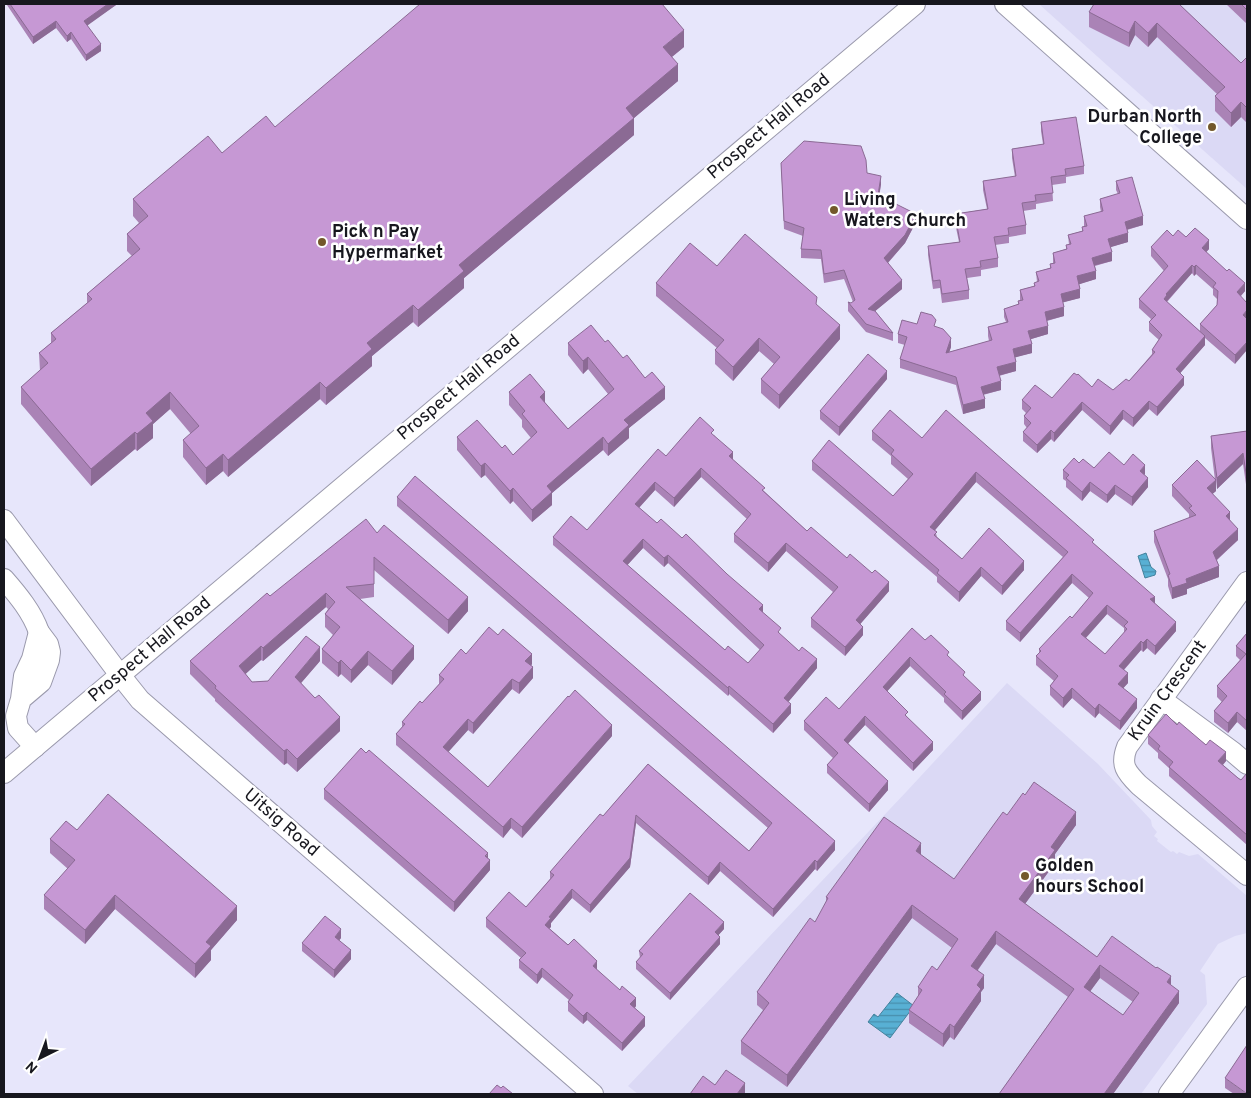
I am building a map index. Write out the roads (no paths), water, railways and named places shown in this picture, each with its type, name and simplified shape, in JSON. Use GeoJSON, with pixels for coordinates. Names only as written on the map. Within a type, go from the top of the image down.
{"type":"FeatureCollection","features":[{"type":"Feature","properties":{"kind":"street","name":"Prospect Hall Road"},"geometry":{"type":"LineString","coordinates":[[4,773],[915,4]]}},
{"type":"Feature","properties":{"kind":"street"},"geometry":{"type":"LineString","coordinates":[[1005,4],[1247,220]]}},
{"type":"Feature","properties":{"kind":"street","name":"Uitsig Road"},"geometry":{"type":"LineString","coordinates":[[4,520],[140,700],[593,1094]]}},
{"type":"Feature","properties":{"kind":"street"},"geometry":{"type":"LineString","coordinates":[[4,579],[27,608],[39,632],[32,658],[24,676],[21,699],[16,716],[18,728],[35,747]]}},
{"type":"Feature","properties":{"kind":"street","name":"Kruin Crescent"},"geometry":{"type":"LineString","coordinates":[[1247,582],[1127,747],[1123,758],[1124,766],[1139,785],[1247,875]]}},
{"type":"Feature","properties":{"kind":"street"},"geometry":{"type":"LineString","coordinates":[[1161,699],[1247,764]]}},
{"type":"Feature","properties":{"kind":"street"},"geometry":{"type":"LineString","coordinates":[[1169,1094],[1247,987]]}},
{"type":"Feature","properties":{"kind":"water"},"geometry":{"type":"Polygon","coordinates":[[[1146,553],[1151,567],[1156,571],[1155,575],[1145,578],[1138,556],[1146,553]]]}},
{"type":"Feature","properties":{"kind":"water"},"geometry":{"type":"Polygon","coordinates":[[[897,993],[914,1006],[890,1038],[868,1022],[874,1014],[878,1017],[897,993]]]}},
{"type":"Feature","properties":{"kind":"place","name":"Durban North College"},"geometry":{"type":"Point","coordinates":[1212,127]}},
{"type":"Feature","properties":{"kind":"place","name":"Living Waters Church"},"geometry":{"type":"Point","coordinates":[834,210]}},
{"type":"Feature","properties":{"kind":"place","name":"Pick n Pay Hypermarket"},"geometry":{"type":"Point","coordinates":[322,242]}},
{"type":"Feature","properties":{"kind":"place","name":"Golden hours School"},"geometry":{"type":"Point","coordinates":[1025,876]}}]}
